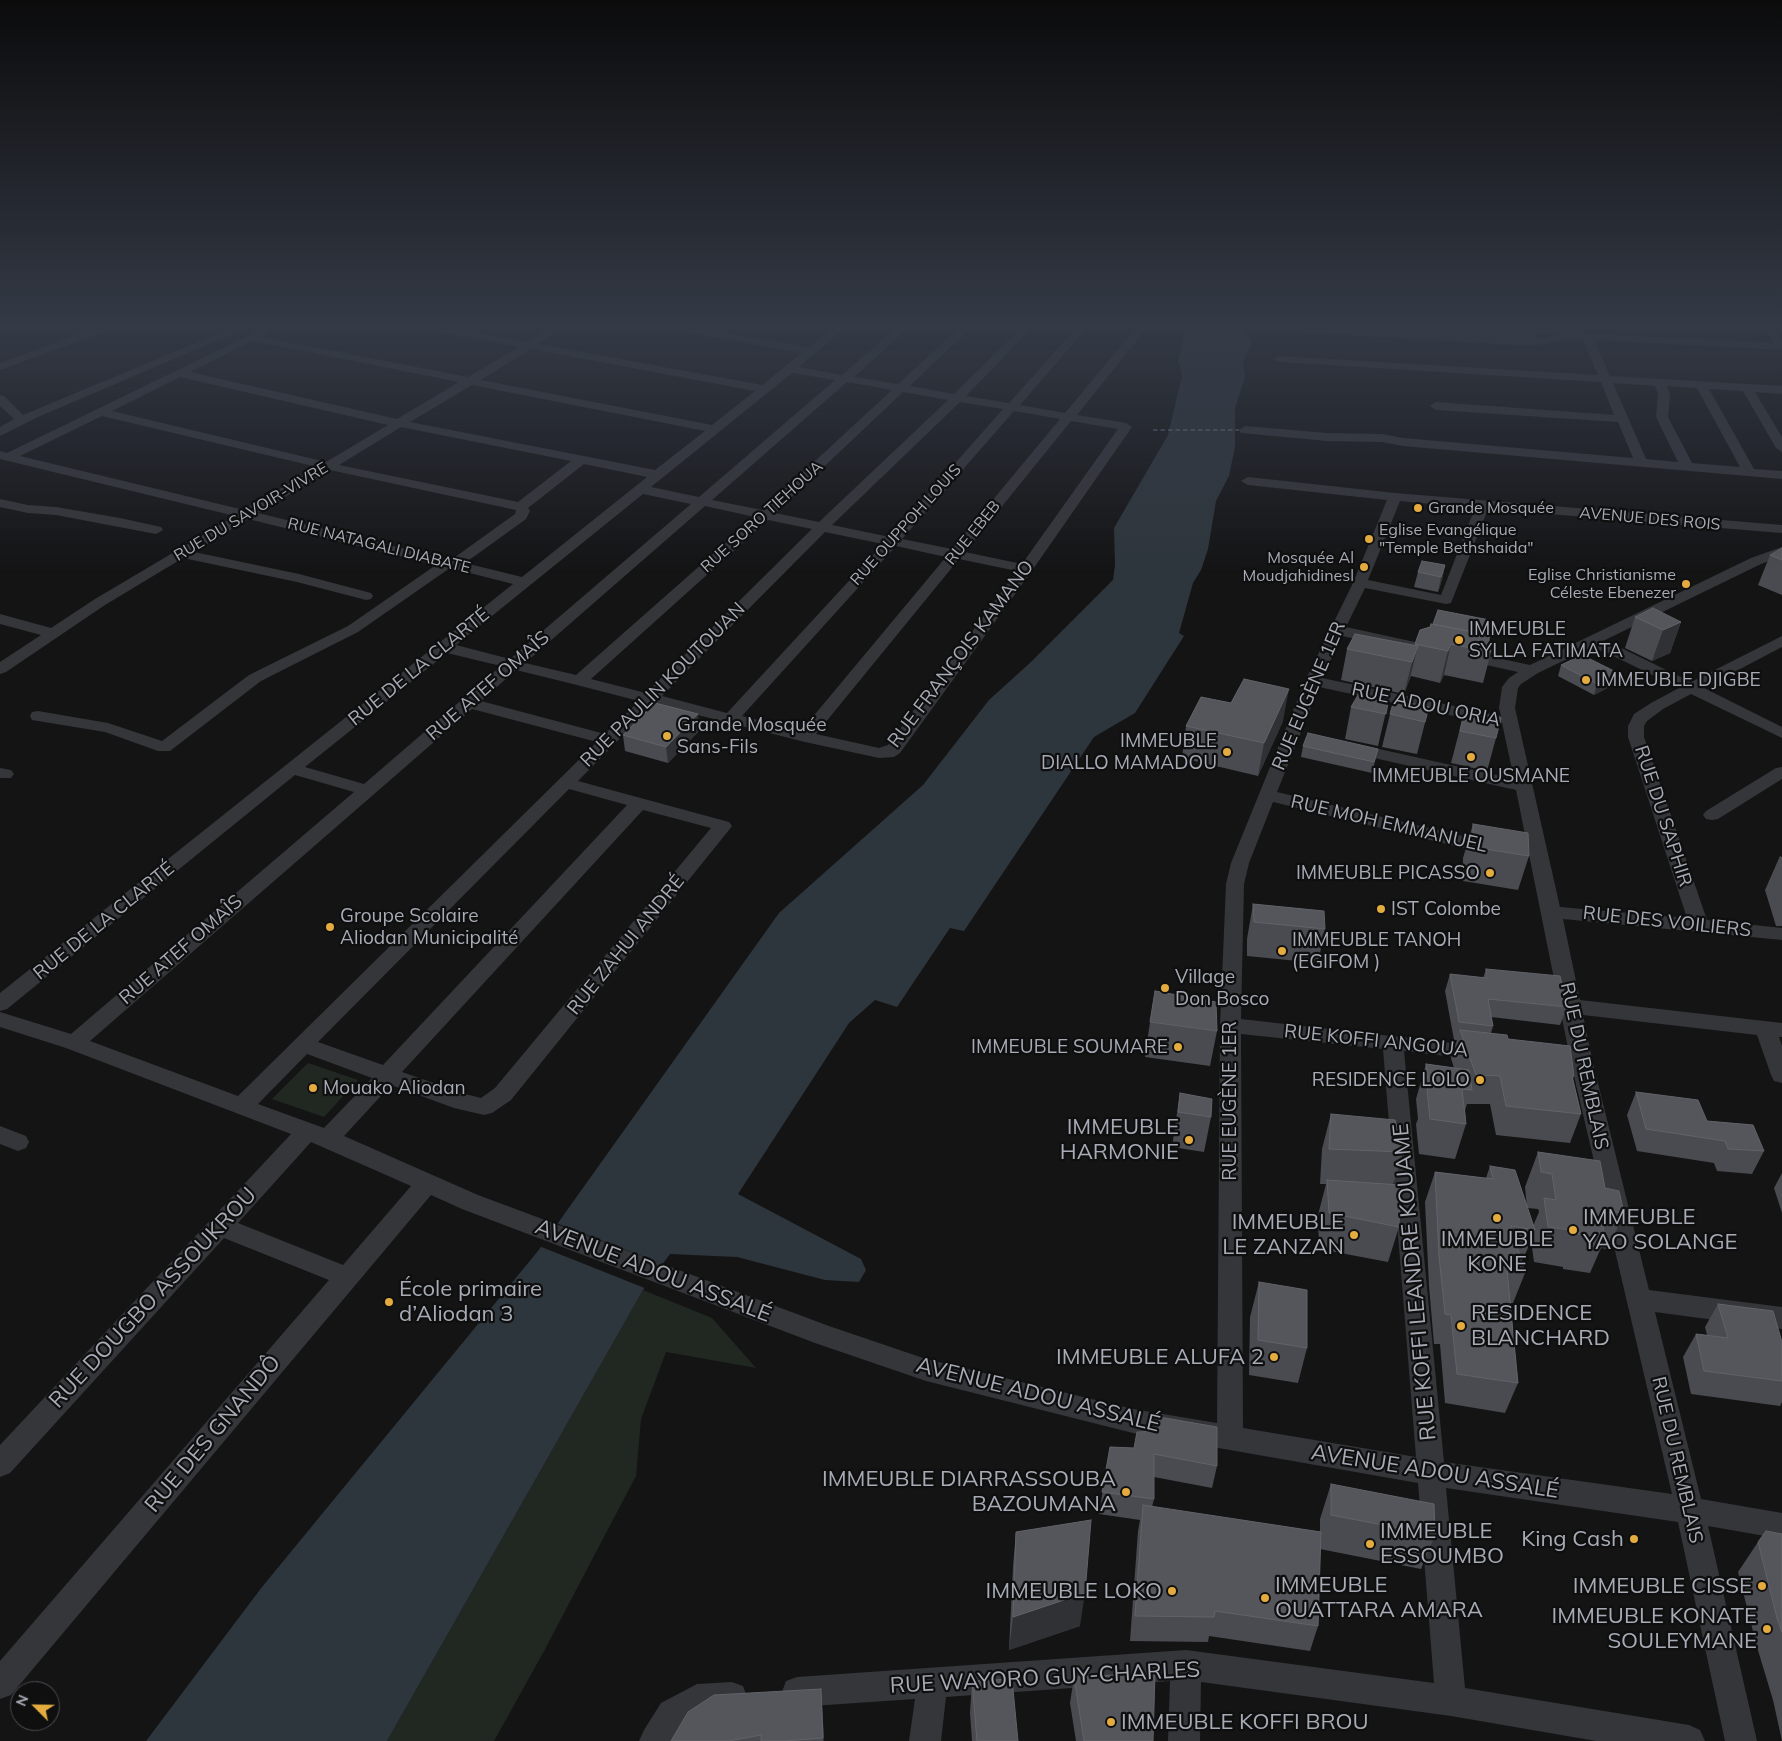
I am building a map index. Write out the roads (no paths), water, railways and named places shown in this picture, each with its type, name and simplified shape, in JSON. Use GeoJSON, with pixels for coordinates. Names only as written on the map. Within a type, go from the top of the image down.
{"type":"FeatureCollection","features":[{"type":"Feature","properties":{"kind":"street"},"geometry":{"type":"LineString","coordinates":[[11,410],[22,420]]}},
{"type":"Feature","properties":{"kind":"street"},"geometry":{"type":"LineString","coordinates":[[0,432],[45,410]]}},
{"type":"Feature","properties":{"kind":"street"},"geometry":{"type":"LineString","coordinates":[[4,456],[105,410]]}},
{"type":"Feature","properties":{"kind":"street"},"geometry":{"type":"LineString","coordinates":[[341,410],[658,475]]}},
{"type":"Feature","properties":{"kind":"street","name":"RUE DU SAVOIR-VIVRE"},"geometry":{"type":"LineString","coordinates":[[0,669],[100,602],[184,554],[419,410]]}},
{"type":"Feature","properties":{"kind":"street"},"geometry":{"type":"LineString","coordinates":[[619,410],[714,429]]}},
{"type":"Feature","properties":{"kind":"street","name":"RUE DE LA CLARTÉ"},"geometry":{"type":"LineString","coordinates":[[0,1004],[737,410]]}},
{"type":"Feature","properties":{"kind":"street","name":"RUE ATEF OMAÎS"},"geometry":{"type":"LineString","coordinates":[[74,1043],[808,410]]}},
{"type":"Feature","properties":{"kind":"street","name":"RUE SORO TIEHOUA"},"geometry":{"type":"LineString","coordinates":[[579,681],[766,514],[878,410]]}},
{"type":"Feature","properties":{"kind":"street","name":"RUE PAULIN KOUTOUAN"},"geometry":{"type":"LineString","coordinates":[[242,1106],[824,525],[943,410]]}},
{"type":"Feature","properties":{"kind":"street","name":"RUE OUPPOH LOUIS"},"geometry":{"type":"LineString","coordinates":[[730,719],[894,540],[1007,410]]}},
{"type":"Feature","properties":{"kind":"street"},"geometry":{"type":"LineString","coordinates":[[1029,410],[1068,417]]}},
{"type":"Feature","properties":{"kind":"street","name":"RUE EBEB"},"geometry":{"type":"LineString","coordinates":[[805,737],[1074,410]]}},
{"type":"Feature","properties":{"kind":"street"},"geometry":{"type":"LineString","coordinates":[[1497,410],[1622,419]]}},
{"type":"Feature","properties":{"kind":"street"},"geometry":{"type":"LineString","coordinates":[[1619,410],[1641,463]]}},
{"type":"Feature","properties":{"kind":"street"},"geometry":{"type":"LineString","coordinates":[[1663,410],[1662,417],[1686,467]]}},
{"type":"Feature","properties":{"kind":"street"},"geometry":{"type":"LineString","coordinates":[[1715,410],[1749,472]]}},
{"type":"Feature","properties":{"kind":"street"},"geometry":{"type":"LineString","coordinates":[[1760,410],[1782,448]]}},
{"type":"Feature","properties":{"kind":"street"},"geometry":{"type":"LineString","coordinates":[[102,412],[328,466],[521,507],[582,460]]}},
{"type":"Feature","properties":{"kind":"street","name":"RUE FRANÇOIS KAMANO"},"geometry":{"type":"LineString","coordinates":[[443,648],[805,737],[879,753],[888,753],[894,749],[1026,569],[1126,427],[1068,417]]}},
{"type":"Feature","properties":{"kind":"street"},"geometry":{"type":"LineString","coordinates":[[1245,430],[1327,437],[1382,438],[1404,442],[1782,475]]}},
{"type":"Feature","properties":{"kind":"street","name":"RUE NATAGALI DIABATE"},"geometry":{"type":"LineString","coordinates":[[4,456],[525,582]]}},
{"type":"Feature","properties":{"kind":"street","name":"AVENUE DES ROIS"},"geometry":{"type":"LineString","coordinates":[[1248,481],[1483,505],[1782,529]]}},
{"type":"Feature","properties":{"kind":"street"},"geometry":{"type":"LineString","coordinates":[[640,489],[824,525],[1026,569]]}},
{"type":"Feature","properties":{"kind":"street","name":"RUE EUGÈNE 1ER"},"geometry":{"type":"LineString","coordinates":[[1230,1438],[1230,1026],[1235,884],[1240,863],[1267,795],[1301,737],[1314,681],[1336,630],[1360,583],[1395,497]]}},
{"type":"Feature","properties":{"kind":"street"},"geometry":{"type":"LineString","coordinates":[[0,503],[28,510],[56,511],[156,530]]}},
{"type":"Feature","properties":{"kind":"street"},"geometry":{"type":"LineString","coordinates":[[1360,583],[1446,600],[1483,505]]}},
{"type":"Feature","properties":{"kind":"street"},"geometry":{"type":"LineString","coordinates":[[38,716],[108,728],[164,747],[255,678],[353,628],[450,564],[521,516],[523,511],[521,507]]}},
{"type":"Feature","properties":{"kind":"street","name":"RUE DU REMBLAIS"},"geometry":{"type":"LineString","coordinates":[[1741,1741],[1690,1510],[1638,1299],[1572,1062],[1571,1006],[1552,913],[1523,856],[1523,786],[1507,708],[1510,687],[1515,681],[1532,670],[1756,561],[1782,551]]}},
{"type":"Feature","properties":{"kind":"street"},"geometry":{"type":"LineString","coordinates":[[184,554],[299,578],[366,596]]}},
{"type":"Feature","properties":{"kind":"street"},"geometry":{"type":"LineString","coordinates":[[0,619],[53,633]]}},
{"type":"Feature","properties":{"kind":"street"},"geometry":{"type":"LineString","coordinates":[[1336,630],[1434,650]]}},
{"type":"Feature","properties":{"kind":"street","name":"RUE DU SAPHIR"},"geometry":{"type":"LineString","coordinates":[[1699,926],[1636,737],[1636,726],[1640,718],[1690,688],[1782,641]]}},
{"type":"Feature","properties":{"kind":"street"},"geometry":{"type":"LineString","coordinates":[[1590,643],[1608,647],[1782,733]]}},
{"type":"Feature","properties":{"kind":"street"},"geometry":{"type":"LineString","coordinates":[[1454,654],[1532,670]]}},
{"type":"Feature","properties":{"kind":"street","name":"RUE ADOU ORIA"},"geometry":{"type":"LineString","coordinates":[[1314,681],[1510,723]]}},
{"type":"Feature","properties":{"kind":"street"},"geometry":{"type":"LineString","coordinates":[[468,703],[609,740]]}},
{"type":"Feature","properties":{"kind":"street"},"geometry":{"type":"LineString","coordinates":[[1340,745],[1523,786]]}},
{"type":"Feature","properties":{"kind":"street"},"geometry":{"type":"LineString","coordinates":[[292,769],[367,790]]}},
{"type":"Feature","properties":{"kind":"street"},"geometry":{"type":"LineString","coordinates":[[1712,816],[1782,772]]}},
{"type":"Feature","properties":{"kind":"street","name":"RUE ZAHUI ANDRÉ"},"geometry":{"type":"LineString","coordinates":[[387,1075],[462,1102],[484,1107],[503,1094],[723,826],[566,783]]}},
{"type":"Feature","properties":{"kind":"street","name":"RUE MOH EMMANUEL"},"geometry":{"type":"LineString","coordinates":[[1267,795],[1523,856]]}},
{"type":"Feature","properties":{"kind":"street"},"geometry":{"type":"LineString","coordinates":[[317,1136],[387,1075],[639,804]]}},
{"type":"Feature","properties":{"kind":"street","name":"RUE DES VOILIERS"},"geometry":{"type":"LineString","coordinates":[[1552,913],[1572,913],[1782,934]]}},
{"type":"Feature","properties":{"kind":"street"},"geometry":{"type":"LineString","coordinates":[[1571,1006],[1774,1029],[1782,1076]]}},
{"type":"Feature","properties":{"kind":"street","name":"AVENUE ADOU ASSALÉ"},"geometry":{"type":"LineString","coordinates":[[0,1019],[74,1043],[242,1106],[470,1202],[926,1370],[1133,1421],[1432,1472],[1690,1510],[1782,1526]]}},
{"type":"Feature","properties":{"kind":"street","name":"RUE KOFFI ANGOUA"},"geometry":{"type":"LineString","coordinates":[[1230,1026],[1502,1055]]}},
{"type":"Feature","properties":{"kind":"street","name":"RUE KOFFI LEANDRE KOUAME"},"geometry":{"type":"LineString","coordinates":[[1393,1043],[1451,1701]]}},
{"type":"Feature","properties":{"kind":"street"},"geometry":{"type":"LineString","coordinates":[[303,1045],[387,1075]]}},
{"type":"Feature","properties":{"kind":"street","name":"RUE DOUGBO ASSOUKROU"},"geometry":{"type":"LineString","coordinates":[[0,1464],[220,1226],[317,1136]]}},
{"type":"Feature","properties":{"kind":"street","name":"RUE DES GNANDÔ"},"geometry":{"type":"LineString","coordinates":[[0,1684],[426,1184]]}},
{"type":"Feature","properties":{"kind":"street"},"geometry":{"type":"LineString","coordinates":[[220,1226],[347,1277]]}},
{"type":"Feature","properties":{"kind":"street"},"geometry":{"type":"LineString","coordinates":[[1638,1299],[1782,1318]]}},
{"type":"Feature","properties":{"kind":"street"},"geometry":{"type":"LineString","coordinates":[[1184,1741],[1186,1665]]}},
{"type":"Feature","properties":{"kind":"street","name":"RUE WAYORO GUY-CHARLES"},"geometry":{"type":"LineString","coordinates":[[655,1741],[672,1714],[697,1699],[1186,1665],[1451,1701],[1689,1741]]}},
{"type":"Feature","properties":{"kind":"street"},"geometry":{"type":"LineString","coordinates":[[925,1741],[933,1683]]}},
{"type":"Feature","properties":{"kind":"place","name":"Grande Mosquée"},"geometry":{"type":"Point","coordinates":[1418,508]}},
{"type":"Feature","properties":{"kind":"place","name":"Eglise Evangélique \"Temple Bethshaida\""},"geometry":{"type":"Point","coordinates":[1369,539]}},
{"type":"Feature","properties":{"kind":"place","name":"Mosquée Al Moudjahidinesl"},"geometry":{"type":"Point","coordinates":[1364,567]}},
{"type":"Feature","properties":{"kind":"place","name":"Eglise Christianisme Céleste Ebenezer"},"geometry":{"type":"Point","coordinates":[1686,584]}},
{"type":"Feature","properties":{"kind":"place","name":"IMMEUBLE SYLLA FATIMATA"},"geometry":{"type":"Point","coordinates":[1459,640]}},
{"type":"Feature","properties":{"kind":"place","name":"IMMEUBLE DJIGBE"},"geometry":{"type":"Point","coordinates":[1586,680]}},
{"type":"Feature","properties":{"kind":"place","name":"Grande Mosquée Sans-Fils"},"geometry":{"type":"Point","coordinates":[667,736]}},
{"type":"Feature","properties":{"kind":"place","name":"IMMEUBLE DIALLO MAMADOU"},"geometry":{"type":"Point","coordinates":[1227,752]}},
{"type":"Feature","properties":{"kind":"place","name":"IMMEUBLE OUSMANE"},"geometry":{"type":"Point","coordinates":[1471,757]}},
{"type":"Feature","properties":{"kind":"place","name":"IMMEUBLE PICASSO"},"geometry":{"type":"Point","coordinates":[1490,873]}},
{"type":"Feature","properties":{"kind":"place","name":"IST Colombe"},"geometry":{"type":"Point","coordinates":[1381,909]}},
{"type":"Feature","properties":{"kind":"place","name":"Groupe Scolaire Aliodan Municipalité"},"geometry":{"type":"Point","coordinates":[330,927]}},
{"type":"Feature","properties":{"kind":"place","name":"IMMEUBLE TANOH (EGIFOM )"},"geometry":{"type":"Point","coordinates":[1282,951]}},
{"type":"Feature","properties":{"kind":"place","name":"Village Don Bosco"},"geometry":{"type":"Point","coordinates":[1165,988]}},
{"type":"Feature","properties":{"kind":"place","name":"IMMEUBLE SOUMARE"},"geometry":{"type":"Point","coordinates":[1178,1047]}},
{"type":"Feature","properties":{"kind":"place","name":"RESIDENCE LOLO"},"geometry":{"type":"Point","coordinates":[1480,1080]}},
{"type":"Feature","properties":{"kind":"place","name":"Mouako Aliodan"},"geometry":{"type":"Point","coordinates":[313,1088]}},
{"type":"Feature","properties":{"kind":"place","name":"IMMEUBLE HARMONIE"},"geometry":{"type":"Point","coordinates":[1189,1140]}},
{"type":"Feature","properties":{"kind":"place","name":"IMMEUBLE KONE"},"geometry":{"type":"Point","coordinates":[1497,1218]}},
{"type":"Feature","properties":{"kind":"place","name":"IMMEUBLE YAO SOLANGE"},"geometry":{"type":"Point","coordinates":[1573,1230]}},
{"type":"Feature","properties":{"kind":"place","name":"IMMEUBLE LE ZANZAN"},"geometry":{"type":"Point","coordinates":[1354,1235]}},
{"type":"Feature","properties":{"kind":"place","name":"École primaire d’Aliodan 3"},"geometry":{"type":"Point","coordinates":[389,1302]}},
{"type":"Feature","properties":{"kind":"place","name":"RESIDENCE BLANCHARD"},"geometry":{"type":"Point","coordinates":[1461,1326]}},
{"type":"Feature","properties":{"kind":"place","name":"IMMEUBLE ALUFA 2"},"geometry":{"type":"Point","coordinates":[1274,1357]}},
{"type":"Feature","properties":{"kind":"place","name":"IMMEUBLE DIARRASSOUBA BAZOUMANA"},"geometry":{"type":"Point","coordinates":[1126,1492]}},
{"type":"Feature","properties":{"kind":"place","name":"King Cash"},"geometry":{"type":"Point","coordinates":[1634,1539]}},
{"type":"Feature","properties":{"kind":"place","name":"IMMEUBLE ESSOUMBO"},"geometry":{"type":"Point","coordinates":[1370,1544]}},
{"type":"Feature","properties":{"kind":"place","name":"IMMEUBLE CISSE"},"geometry":{"type":"Point","coordinates":[1762,1586]}},
{"type":"Feature","properties":{"kind":"place","name":"IMMEUBLE LOKO"},"geometry":{"type":"Point","coordinates":[1172,1591]}},
{"type":"Feature","properties":{"kind":"place","name":"IMMEUBLE OUATTARA AMARA"},"geometry":{"type":"Point","coordinates":[1265,1598]}},
{"type":"Feature","properties":{"kind":"place","name":"IMMEUBLE KONATE SOULEYMANE"},"geometry":{"type":"Point","coordinates":[1767,1629]}},
{"type":"Feature","properties":{"kind":"place","name":"IMMEUBLE KOFFI BROU"},"geometry":{"type":"Point","coordinates":[1111,1722]}}]}
